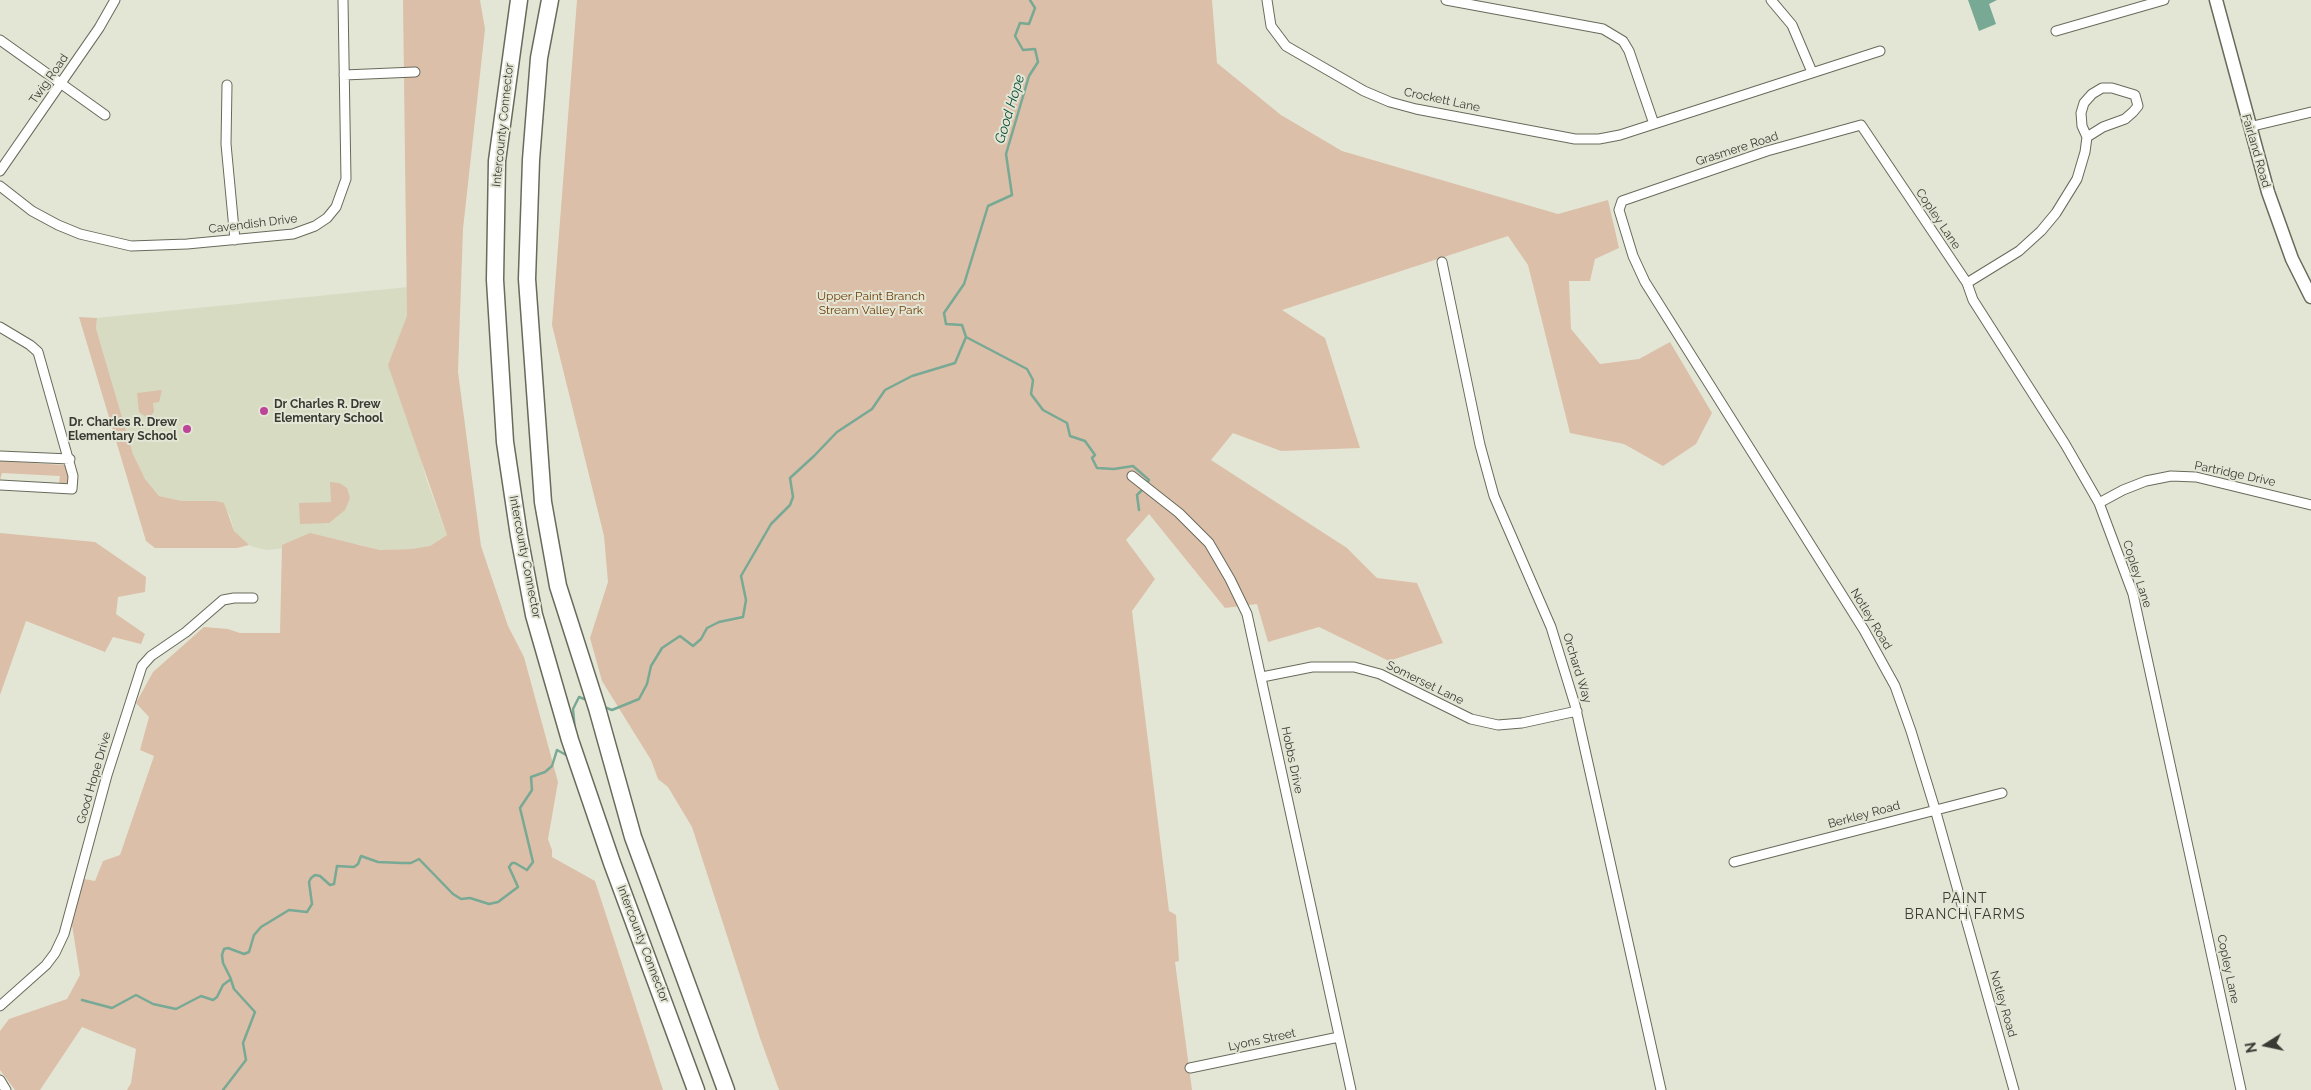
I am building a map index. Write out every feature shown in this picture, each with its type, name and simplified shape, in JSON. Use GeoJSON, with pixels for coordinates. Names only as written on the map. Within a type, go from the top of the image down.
{"type":"FeatureCollection","features":[{"type":"Feature","properties":{"kind":"highway","name":"Intercounty Connector"},"geometry":{"type":"LineString","coordinates":[[519,0],[497,161],[495,280],[505,442],[519,536],[534,615],[570,740],[612,863],[696,1090]]}},
{"type":"Feature","properties":{"kind":"highway"},"geometry":{"type":"LineString","coordinates":[[550,0],[539,58],[531,160],[527,279],[543,502],[558,586],[597,708],[633,837],[726,1090]]}},
{"type":"Feature","properties":{"kind":"main road","name":"Fairland Road"},"geometry":{"type":"LineString","coordinates":[[2216,0],[2249,127],[2271,200],[2292,258],[2311,297]]}},
{"type":"Feature","properties":{"kind":"street","name":"Twig Road"},"geometry":{"type":"LineString","coordinates":[[0,171],[99,28],[115,0]]}},
{"type":"Feature","properties":{"kind":"street","name":"Cavendish Drive"},"geometry":{"type":"LineString","coordinates":[[0,186],[32,211],[80,234],[106,242],[157,246],[303,232],[316,226],[327,218],[336,207],[346,179],[343,0]]}},
{"type":"Feature","properties":{"kind":"street","name":"Crockett Lane"},"geometry":{"type":"LineString","coordinates":[[1267,0],[1271,26],[1286,46],[1364,91],[1390,102],[1416,109],[1575,139],[1599,139],[1620,135],[1880,50]]}},
{"type":"Feature","properties":{"kind":"street"},"geometry":{"type":"LineString","coordinates":[[1446,0],[1603,29],[1623,41],[1629,51],[1654,124]]}},
{"type":"Feature","properties":{"kind":"street"},"geometry":{"type":"LineString","coordinates":[[1771,0],[1792,24],[1812,72]]}},
{"type":"Feature","properties":{"kind":"street"},"geometry":{"type":"LineString","coordinates":[[2056,31],[2164,0]]}},
{"type":"Feature","properties":{"kind":"street"},"geometry":{"type":"LineString","coordinates":[[0,40],[104,115]]}},
{"type":"Feature","properties":{"kind":"street"},"geometry":{"type":"LineString","coordinates":[[344,75],[415,72]]}},
{"type":"Feature","properties":{"kind":"street"},"geometry":{"type":"LineString","coordinates":[[227,85],[226,144],[235,240]]}},
{"type":"Feature","properties":{"kind":"street"},"geometry":{"type":"LineString","coordinates":[[1966,284],[2019,251],[2051,220],[2077,179],[2085,152],[2087,137],[2082,126],[2081,113],[2084,103],[2092,94],[2102,88],[2112,88],[2135,95],[2138,106],[2133,112],[2125,119],[2102,127],[2087,137]]}},
{"type":"Feature","properties":{"kind":"street"},"geometry":{"type":"LineString","coordinates":[[2249,127],[2311,112]]}},
{"type":"Feature","properties":{"kind":"street","name":"Grasmere Road"},"geometry":{"type":"LineString","coordinates":[[1622,201],[1766,151],[1861,126]]}},
{"type":"Feature","properties":{"kind":"street","name":"Copley Lane"},"geometry":{"type":"LineString","coordinates":[[1861,126],[1966,284],[1973,300],[2065,444],[2099,503],[2133,594],[2241,1090]]}},
{"type":"Feature","properties":{"kind":"street","name":"Notley Road"},"geometry":{"type":"LineString","coordinates":[[1622,201],[1619,210],[1633,256],[1645,282],[1864,630],[1894,686],[1911,731],[1935,809],[2014,1090]]}},
{"type":"Feature","properties":{"kind":"street","name":"Orchard Way"},"geometry":{"type":"LineString","coordinates":[[1442,262],[1480,445],[1494,496],[1550,627],[1577,710],[1661,1090]]}},
{"type":"Feature","properties":{"kind":"street"},"geometry":{"type":"LineString","coordinates":[[0,327],[38,352],[70,459],[73,476],[72,489],[0,485]]}},
{"type":"Feature","properties":{"kind":"street"},"geometry":{"type":"LineString","coordinates":[[0,456],[70,459]]}},
{"type":"Feature","properties":{"kind":"street","name":"Hobbs Drive"},"geometry":{"type":"LineString","coordinates":[[1132,476],[1179,513],[1209,544],[1230,578],[1246,614],[1262,677],[1351,1090]]}},
{"type":"Feature","properties":{"kind":"street","name":"Partridge Drive"},"geometry":{"type":"LineString","coordinates":[[2099,503],[2123,490],[2146,481],[2171,476],[2196,477],[2311,505]]}},
{"type":"Feature","properties":{"kind":"street","name":"Good Hope Drive"},"geometry":{"type":"LineString","coordinates":[[0,1006],[46,965],[55,953],[64,934],[107,775],[142,666],[151,656],[186,632],[223,600],[253,598]]}},
{"type":"Feature","properties":{"kind":"street","name":"Somerset Lane"},"geometry":{"type":"LineString","coordinates":[[1262,677],[1312,667],[1354,667],[1380,674],[1471,719],[1498,724],[1522,723],[1577,710]]}},
{"type":"Feature","properties":{"kind":"street","name":"Berkley Road"},"geometry":{"type":"LineString","coordinates":[[1734,862],[2002,793]]}},
{"type":"Feature","properties":{"kind":"street","name":"Lyons Street"},"geometry":{"type":"LineString","coordinates":[[1190,1068],[1339,1037]]}},
{"type":"Feature","properties":{"kind":"street"},"geometry":{"type":"LineString","coordinates":[[0,1080],[6,1090]]}},
{"type":"Feature","properties":{"kind":"shaded area"},"geometry":{"type":"Polygon","coordinates":[[[1968,0],[1997,0],[1989,4],[1996,24],[1979,31],[1968,0]]]}},
{"type":"Feature","properties":{"kind":"shaded area","name":"Dr Charles R. Drew Elementary School"},"geometry":{"type":"Polygon","coordinates":[[[408,287],[412,429],[427,481],[447,535],[430,546],[411,549],[380,550],[357,544],[331,543],[267,550],[253,547],[242,541],[234,531],[230,516],[216,501],[182,501],[159,496],[145,479],[133,454],[96,328],[97,318],[408,287]]]}},
{"type":"Feature","properties":{"kind":"green space"},"geometry":{"type":"Polygon","coordinates":[[[403,0],[480,0],[485,29],[463,229],[458,372],[481,546],[508,626],[524,657],[558,782],[548,839],[552,850],[552,857],[595,881],[663,1090],[127,1090],[131,1083],[136,1049],[82,1027],[40,1090],[15,1090],[0,1070],[0,1031],[9,1019],[67,999],[80,975],[72,925],[84,879],[95,881],[103,861],[120,855],[154,756],[140,750],[149,717],[136,703],[153,672],[204,627],[228,629],[240,633],[280,633],[282,545],[310,533],[380,550],[411,549],[430,546],[447,535],[388,365],[407,316],[403,0]]]}},
{"type":"Feature","properties":{"kind":"green space","name":"Upper Paint Branch Stream Valley Park"},"geometry":{"type":"Polygon","coordinates":[[[577,0],[1212,0],[1217,63],[1281,115],[1342,151],[1558,214],[1608,200],[1619,248],[1595,259],[1590,281],[1569,281],[1571,329],[1600,364],[1639,359],[1670,342],[1712,413],[1696,444],[1663,466],[1624,444],[1570,433],[1528,265],[1508,236],[1282,310],[1325,338],[1360,448],[1281,451],[1233,433],[1211,460],[1347,548],[1377,578],[1417,583],[1443,643],[1389,661],[1319,627],[1268,642],[1257,604],[1225,608],[1149,514],[1126,540],[1155,579],[1132,611],[1169,911],[1176,915],[1179,961],[1175,962],[1192,1090],[779,1090],[760,1038],[692,827],[668,787],[658,779],[651,760],[602,681],[590,638],[608,582],[604,536],[552,325],[577,0]]]}},
{"type":"Feature","properties":{"kind":"green space"},"geometry":{"type":"Polygon","coordinates":[[[79,317],[97,318],[96,328],[133,454],[145,479],[159,496],[182,501],[216,501],[224,503],[234,531],[249,545],[237,548],[155,548],[146,541],[79,317]]]}},
{"type":"Feature","properties":{"kind":"green space"},"geometry":{"type":"Polygon","coordinates":[[[162,390],[159,402],[153,403],[154,411],[151,417],[146,417],[139,412],[137,393],[162,390]]]}},
{"type":"Feature","properties":{"kind":"green space"},"geometry":{"type":"Polygon","coordinates":[[[0,461],[64,465],[69,469],[68,481],[66,485],[59,483],[60,476],[2,473],[0,480],[0,461]]]}},
{"type":"Feature","properties":{"kind":"green space"},"geometry":{"type":"Polygon","coordinates":[[[330,482],[339,483],[347,488],[350,498],[345,510],[329,523],[300,524],[299,503],[331,502],[330,482]]]}},
{"type":"Feature","properties":{"kind":"green space"},"geometry":{"type":"Polygon","coordinates":[[[0,533],[95,542],[146,577],[145,592],[118,597],[116,614],[145,634],[141,644],[113,637],[105,652],[26,621],[0,695],[0,533]]]}},
{"type":"Feature","properties":{"kind":"waterway","name":"Good Hope"},"geometry":{"type":"LineString","coordinates":[[604,707],[612,710],[639,699],[647,684],[651,666],[662,648],[680,636],[693,646],[701,639],[707,628],[719,622],[743,617],[746,600],[741,576],[771,524],[790,505],[793,497],[790,478],[837,432],[872,409],[885,390],[912,376],[955,363],[966,337],[962,325],[946,324],[944,313],[964,284],[988,206],[1012,195],[1006,154],[1029,76],[1038,62],[1035,49],[1023,50],[1015,36],[1020,23],[1029,24],[1035,8],[1030,0]]}},
{"type":"Feature","properties":{"kind":"waterway"},"geometry":{"type":"LineString","coordinates":[[966,337],[1027,369],[1033,380],[1031,394],[1043,410],[1067,423],[1070,436],[1085,441],[1095,455],[1092,458],[1097,468],[1114,469],[1133,466],[1149,480],[1146,484]]}},
{"type":"Feature","properties":{"kind":"waterway"},"geometry":{"type":"LineString","coordinates":[[1139,510],[1137,495],[1143,489]]}},
{"type":"Feature","properties":{"kind":"waterway","name":"Good Hope"},"geometry":{"type":"LineString","coordinates":[[575,731],[573,709],[579,697],[587,700]]}},
{"type":"Feature","properties":{"kind":"waterway","name":"Good Hope"},"geometry":{"type":"LineString","coordinates":[[82,1000],[112,1008],[136,995],[153,1004],[176,1009],[201,996],[213,1000],[217,997],[223,985],[231,979],[223,963],[222,955],[224,949],[228,948],[244,954],[249,952],[254,935],[261,927],[289,910],[307,912],[312,904],[309,882],[311,878],[315,875],[320,876],[330,885],[334,884],[337,866],[354,867],[358,864],[361,856],[378,862],[411,863],[419,859],[453,894],[461,899],[470,898],[489,904],[498,902],[518,887],[509,867],[512,863],[527,870],[533,862],[520,808],[532,790],[531,777],[545,772],[552,766],[557,750],[568,756]]}},
{"type":"Feature","properties":{"kind":"waterway"},"geometry":{"type":"LineString","coordinates":[[223,1090],[246,1060],[243,1043],[255,1012],[234,989],[231,980]]}},
{"type":"Feature","properties":{"kind":"place","name":"Dr Charles R. Drew Elementary School"},"geometry":{"type":"Point","coordinates":[264,411]}},
{"type":"Feature","properties":{"kind":"place","name":"Dr. Charles R. Drew Elementary School"},"geometry":{"type":"Point","coordinates":[187,429]}},
{"type":"Feature","properties":{"kind":"district","name":"PAINT BRANCH FARMS"},"geometry":{"type":"Point","coordinates":[1965,908]}}]}
